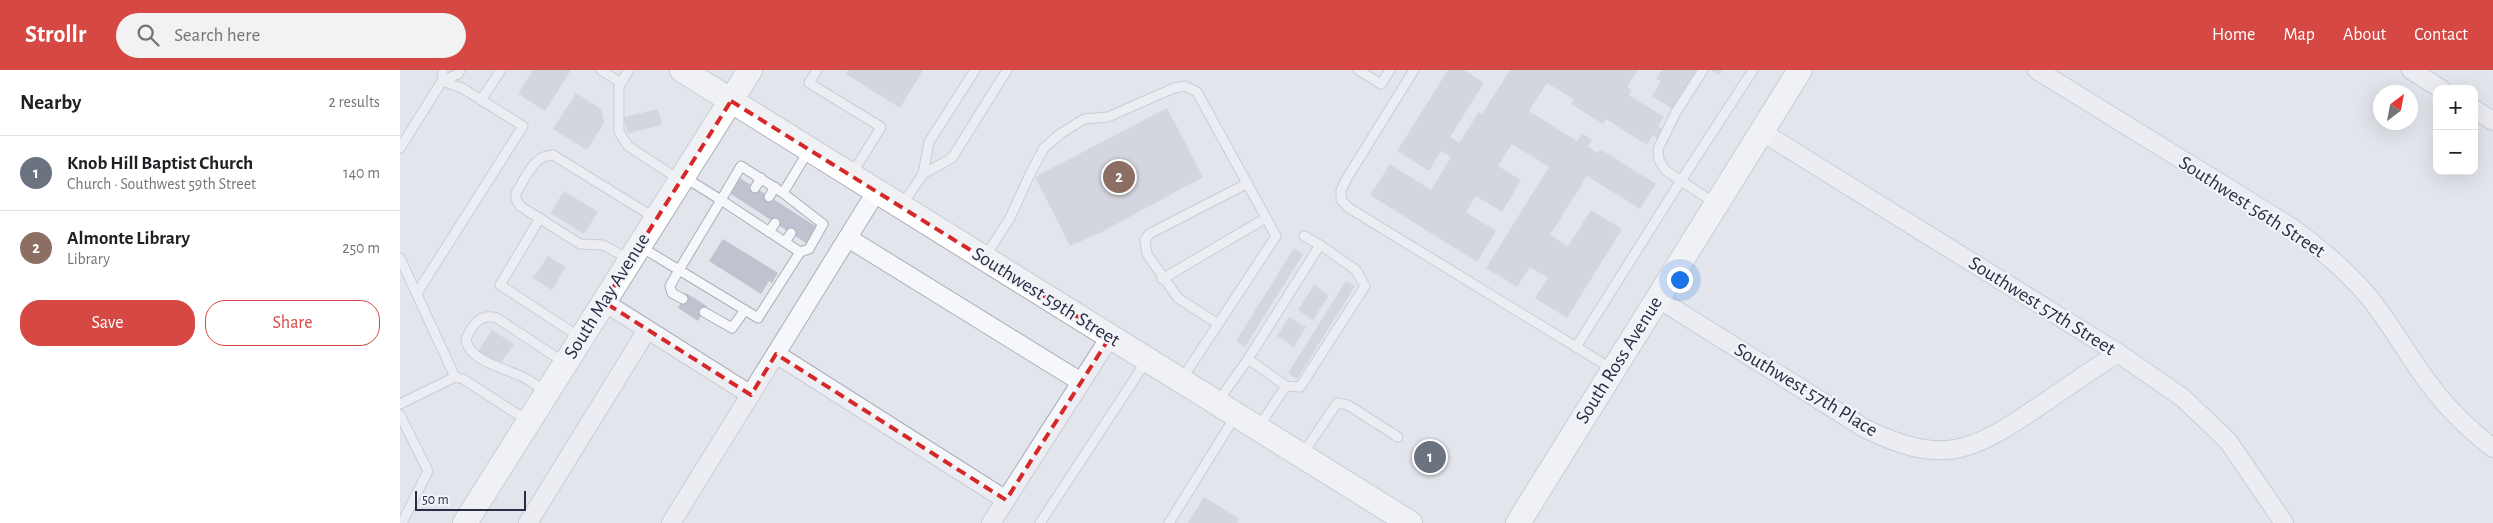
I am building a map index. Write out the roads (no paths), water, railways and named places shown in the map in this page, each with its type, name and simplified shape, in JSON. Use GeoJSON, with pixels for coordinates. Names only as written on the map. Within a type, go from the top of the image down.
{"type":"FeatureCollection","features":[{"type":"Feature","properties":{"kind":"main road","name":"Southwest 59th Street"},"geometry":{"type":"LineString","coordinates":[[682,70],[1410,523]]}},
{"type":"Feature","properties":{"kind":"main road","name":"South May Avenue"},"geometry":{"type":"LineString","coordinates":[[465,523],[655,218],[750,70]]}},
{"type":"Feature","properties":{"kind":"main road","name":"South Ross Avenue"},"geometry":{"type":"LineString","coordinates":[[1518,523],[1800,70]]}},
{"type":"Feature","properties":{"kind":"street","name":"Southwest 56th Street"},"geometry":{"type":"LineString","coordinates":[[2037,70],[2291,227],[2315,245],[2353,279],[2372,301],[2441,399],[2460,420],[2493,448]]}},
{"type":"Feature","properties":{"kind":"street"},"geometry":{"type":"LineString","coordinates":[[2411,70],[2435,85]]}},
{"type":"Feature","properties":{"kind":"street"},"geometry":{"type":"LineString","coordinates":[[2478,112],[2493,121]]}},
{"type":"Feature","properties":{"kind":"street","name":"Southwest 57th Street"},"geometry":{"type":"LineString","coordinates":[[1762,132],[2118,353],[2183,398],[2209,421],[2243,461],[2284,523]]}},
{"type":"Feature","properties":{"kind":"street"},"geometry":{"type":"LineString","coordinates":[[671,523],[876,192]]}},
{"type":"Feature","properties":{"kind":"street"},"geometry":{"type":"LineString","coordinates":[[848,238],[1081,382]]}},
{"type":"Feature","properties":{"kind":"street","name":"Southwest 57th Place"},"geometry":{"type":"LineString","coordinates":[[1657,298],[1864,428],[1890,441],[1913,447],[1937,450],[1959,449],[1981,441],[2007,427],[2118,353]]}},
{"type":"Feature","properties":{"kind":"street"},"geometry":{"type":"LineString","coordinates":[[604,302],[750,395]]}},
{"type":"Feature","properties":{"kind":"street"},"geometry":{"type":"LineString","coordinates":[[528,523],[647,330]]}},
{"type":"Feature","properties":{"kind":"street"},"geometry":{"type":"LineString","coordinates":[[991,523],[1110,336]]}},
{"type":"Feature","properties":{"kind":"street"},"geometry":{"type":"LineString","coordinates":[[776,354],[1006,500]]}},
{"type":"Feature","properties":{"kind":"lane"},"geometry":{"type":"LineString","coordinates":[[400,148],[442,81],[443,70]]}},
{"type":"Feature","properties":{"kind":"lane"},"geometry":{"type":"LineString","coordinates":[[442,81],[458,74],[460,70]]}},
{"type":"Feature","properties":{"kind":"lane"},"geometry":{"type":"LineString","coordinates":[[481,100],[501,70]]}},
{"type":"Feature","properties":{"kind":"lane"},"geometry":{"type":"LineString","coordinates":[[601,70],[621,83]]}},
{"type":"Feature","properties":{"kind":"lane"},"geometry":{"type":"LineString","coordinates":[[629,70],[619,86],[619,132],[628,146],[721,200],[800,252]]}},
{"type":"Feature","properties":{"kind":"lane"},"geometry":{"type":"LineString","coordinates":[[817,70],[809,83],[881,127],[851,176]]}},
{"type":"Feature","properties":{"kind":"lane"},"geometry":{"type":"LineString","coordinates":[[901,207],[923,174],[929,142],[975,70]]}},
{"type":"Feature","properties":{"kind":"lane"},"geometry":{"type":"LineString","coordinates":[[923,174],[952,158],[1007,70]]}},
{"type":"Feature","properties":{"kind":"lane"},"geometry":{"type":"LineString","coordinates":[[1358,70],[1381,84],[1390,70]]}},
{"type":"Feature","properties":{"kind":"lane"},"geometry":{"type":"LineString","coordinates":[[1414,70],[1347,178],[1341,190],[1341,200],[1349,208],[1612,370]]}},
{"type":"Feature","properties":{"kind":"lane"},"geometry":{"type":"LineString","coordinates":[[1703,70],[1676,112],[1658,149],[1659,160],[1665,170],[1680,182],[1716,205]]}},
{"type":"Feature","properties":{"kind":"lane"},"geometry":{"type":"LineString","coordinates":[[1576,347],[1753,70]]}},
{"type":"Feature","properties":{"kind":"lane"},"geometry":{"type":"LineString","coordinates":[[417,293],[523,126],[462,88],[442,81]]}},
{"type":"Feature","properties":{"kind":"lane"},"geometry":{"type":"LineString","coordinates":[[984,259],[1010,218],[1044,148],[1060,134],[1084,119],[1108,118],[1174,88],[1185,86],[1197,92],[1276,236],[1181,381]]}},
{"type":"Feature","properties":{"kind":"lane"},"geometry":{"type":"LineString","coordinates":[[785,207],[787,196],[809,150]]}},
{"type":"Feature","properties":{"kind":"lane"},"geometry":{"type":"LineString","coordinates":[[655,218],[554,155],[545,155],[537,159],[516,193],[520,206],[580,244],[603,245],[634,252],[680,270],[758,318],[800,252],[809,249],[823,224],[803,214],[787,196],[741,166],[680,270],[670,286],[672,293],[683,299]]}},
{"type":"Feature","properties":{"kind":"lane"},"geometry":{"type":"LineString","coordinates":[[755,188],[761,178]]}},
{"type":"Feature","properties":{"kind":"lane"},"geometry":{"type":"LineString","coordinates":[[1218,324],[1178,298],[1162,279],[1147,254],[1144,246],[1145,240],[1149,234],[1248,183]]}},
{"type":"Feature","properties":{"kind":"lane"},"geometry":{"type":"LineString","coordinates":[[769,197],[775,187]]}},
{"type":"Feature","properties":{"kind":"lane"},"geometry":{"type":"LineString","coordinates":[[739,212],[745,203]]}},
{"type":"Feature","properties":{"kind":"lane"},"geometry":{"type":"LineString","coordinates":[[754,222],[760,213]]}},
{"type":"Feature","properties":{"kind":"lane"},"geometry":{"type":"LineString","coordinates":[[540,218],[500,285],[581,338]]}},
{"type":"Feature","properties":{"kind":"lane"},"geometry":{"type":"LineString","coordinates":[[1162,279],[1266,218]]}},
{"type":"Feature","properties":{"kind":"lane"},"geometry":{"type":"LineString","coordinates":[[769,232],[775,223]]}},
{"type":"Feature","properties":{"kind":"lane"},"geometry":{"type":"LineString","coordinates":[[785,242],[791,233]]}},
{"type":"Feature","properties":{"kind":"lane"},"geometry":{"type":"LineString","coordinates":[[1248,359],[1286,386],[1300,387],[1365,286],[1356,270],[1304,236]]}},
{"type":"Feature","properties":{"kind":"lane"},"geometry":{"type":"LineString","coordinates":[[1169,523],[1226,409],[1248,359],[1320,245]]}},
{"type":"Feature","properties":{"kind":"lane"},"geometry":{"type":"LineString","coordinates":[[400,259],[456,377]]}},
{"type":"Feature","properties":{"kind":"lane"},"geometry":{"type":"LineString","coordinates":[[704,312],[732,328],[745,310]]}},
{"type":"Feature","properties":{"kind":"lane"},"geometry":{"type":"LineString","coordinates":[[547,392],[524,377],[501,370],[470,349],[466,339],[473,325],[488,315],[496,318],[565,363]]}},
{"type":"Feature","properties":{"kind":"lane"},"geometry":{"type":"LineString","coordinates":[[1040,523],[1148,360]]}},
{"type":"Feature","properties":{"kind":"lane"},"geometry":{"type":"LineString","coordinates":[[400,404],[456,377],[463,379],[529,421]]}},
{"type":"Feature","properties":{"kind":"lane"},"geometry":{"type":"LineString","coordinates":[[1258,428],[1286,386]]}},
{"type":"Feature","properties":{"kind":"lane"},"geometry":{"type":"LineString","coordinates":[[1302,456],[1337,403],[1348,405],[1398,437]]}},
{"type":"Feature","properties":{"kind":"lane"},"geometry":{"type":"LineString","coordinates":[[400,415],[428,471],[402,523]]}},
{"type":"Feature","properties":{"kind":"place","name":"Almonte Library"},"geometry":{"type":"Point","coordinates":[1119,177]}},
{"type":"Feature","properties":{"kind":"place","name":"Knob Hill Baptist Church"},"geometry":{"type":"Point","coordinates":[1430,457]}}]}
